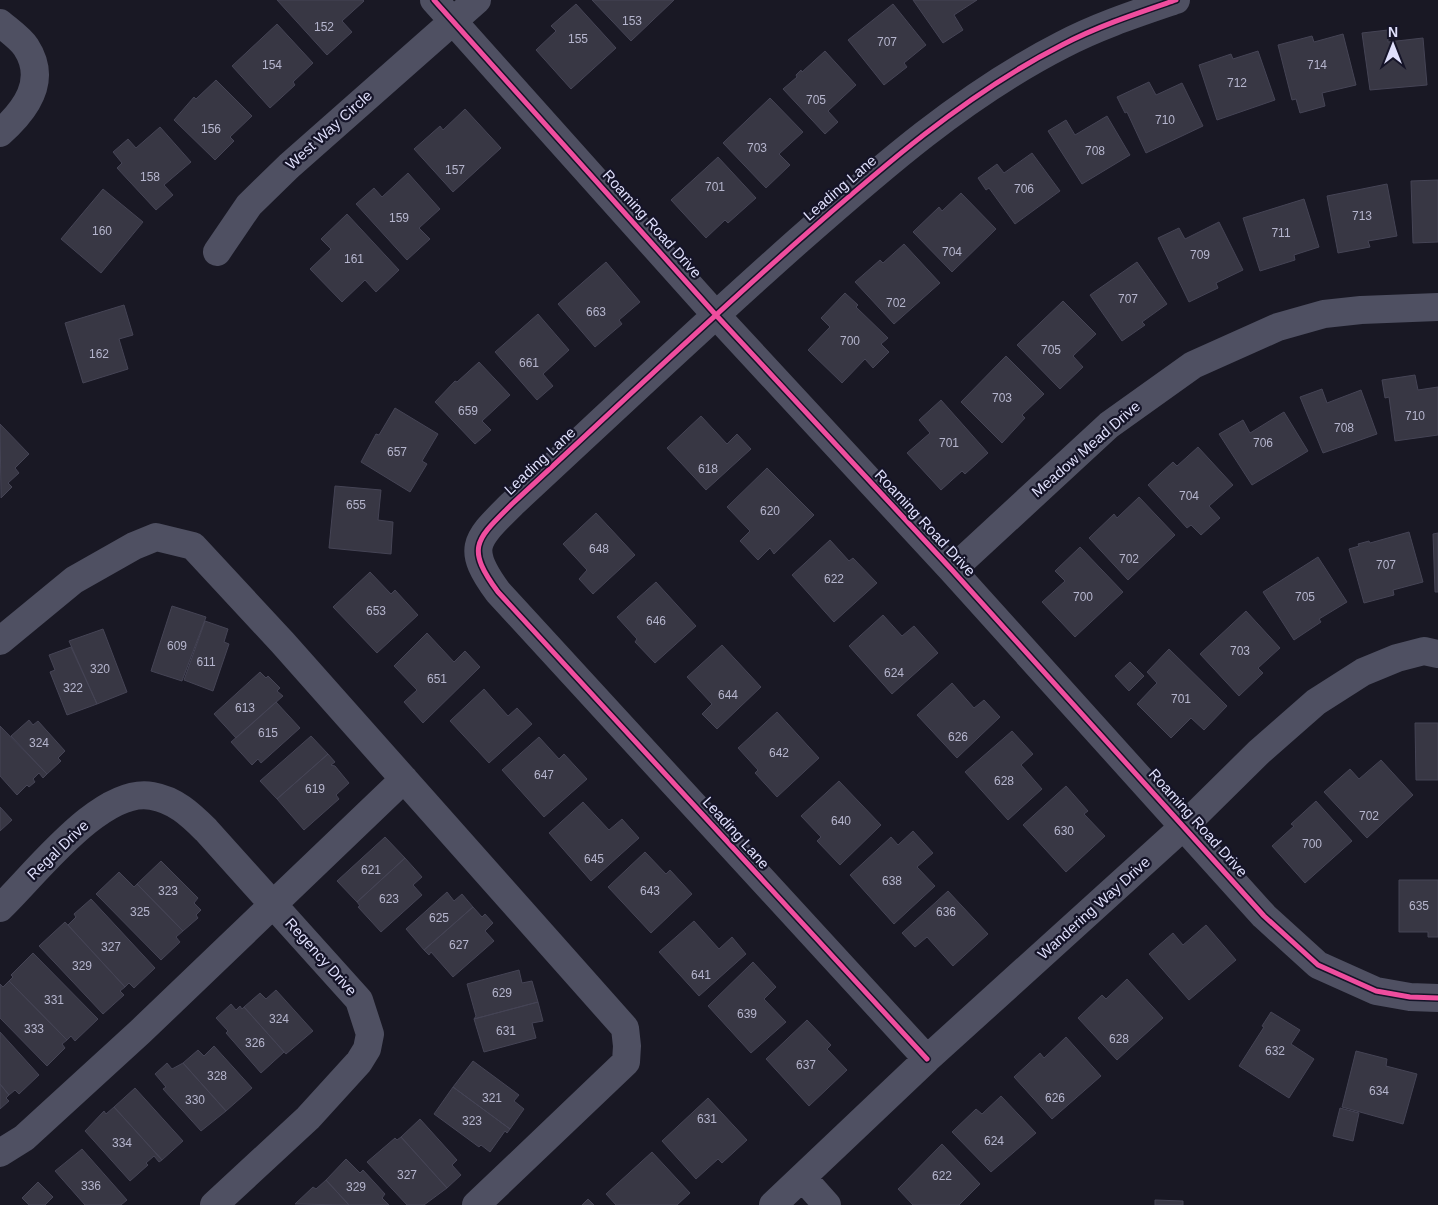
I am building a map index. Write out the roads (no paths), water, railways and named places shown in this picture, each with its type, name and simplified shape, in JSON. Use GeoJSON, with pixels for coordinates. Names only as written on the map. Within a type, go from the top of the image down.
{"type":"FeatureCollection","features":[{"type":"Feature","properties":{"kind":"street","name":"Roaming Road Drive"},"geometry":{"type":"LineString","coordinates":[[434,0],[454,20],[715,314],[952,570],[1264,916],[1318,964],[1376,991],[1410,997],[1438,998]]}},
{"type":"Feature","properties":{"kind":"street","name":"West Way Circle"},"geometry":{"type":"LineString","coordinates":[[217,252],[249,205],[289,166],[477,0]]}},
{"type":"Feature","properties":{"kind":"street","name":"Leading Lane"},"geometry":{"type":"LineString","coordinates":[[926,1060],[505,599],[486,575],[479,562],[478,544],[487,529],[715,314],[863,184],[941,120],[1062,44],[1110,23],[1176,0]]}},
{"type":"Feature","properties":{"kind":"street"},"geometry":{"type":"LineString","coordinates":[[0,23],[25,47],[33,64],[34,82],[29,100],[19,116],[0,133]]}},
{"type":"Feature","properties":{"kind":"street","name":"Meadow Mead Drive"},"geometry":{"type":"LineString","coordinates":[[952,570],[1109,424],[1193,365],[1278,327],[1324,314],[1361,310],[1438,307]]}},
{"type":"Feature","properties":{"kind":"street"},"geometry":{"type":"LineString","coordinates":[[0,640],[74,580],[134,546],[156,538],[193,546],[284,643],[625,1028],[626,1062],[476,1205]]}},
{"type":"Feature","properties":{"kind":"street","name":"Wandering Way Drive"},"geometry":{"type":"LineString","coordinates":[[773,1205],[926,1060],[1184,826],[1259,752],[1316,702],[1363,672],[1397,658],[1424,651],[1438,654]]}},
{"type":"Feature","properties":{"kind":"street"},"geometry":{"type":"LineString","coordinates":[[0,1153],[24,1138],[141,1032],[404,780]]}},
{"type":"Feature","properties":{"kind":"street","name":"Regal Drive"},"geometry":{"type":"LineString","coordinates":[[0,908],[83,824],[114,802],[134,796],[151,796]]}},
{"type":"Feature","properties":{"kind":"street","name":"Regency Drive"},"geometry":{"type":"LineString","coordinates":[[151,796],[168,800],[184,809],[206,830],[359,1000],[369,1029],[367,1049],[359,1062],[308,1118],[214,1205]]}},
{"type":"Feature","properties":{"kind":"street"},"geometry":{"type":"LineString","coordinates":[[803,1178],[827,1205]]}}]}
